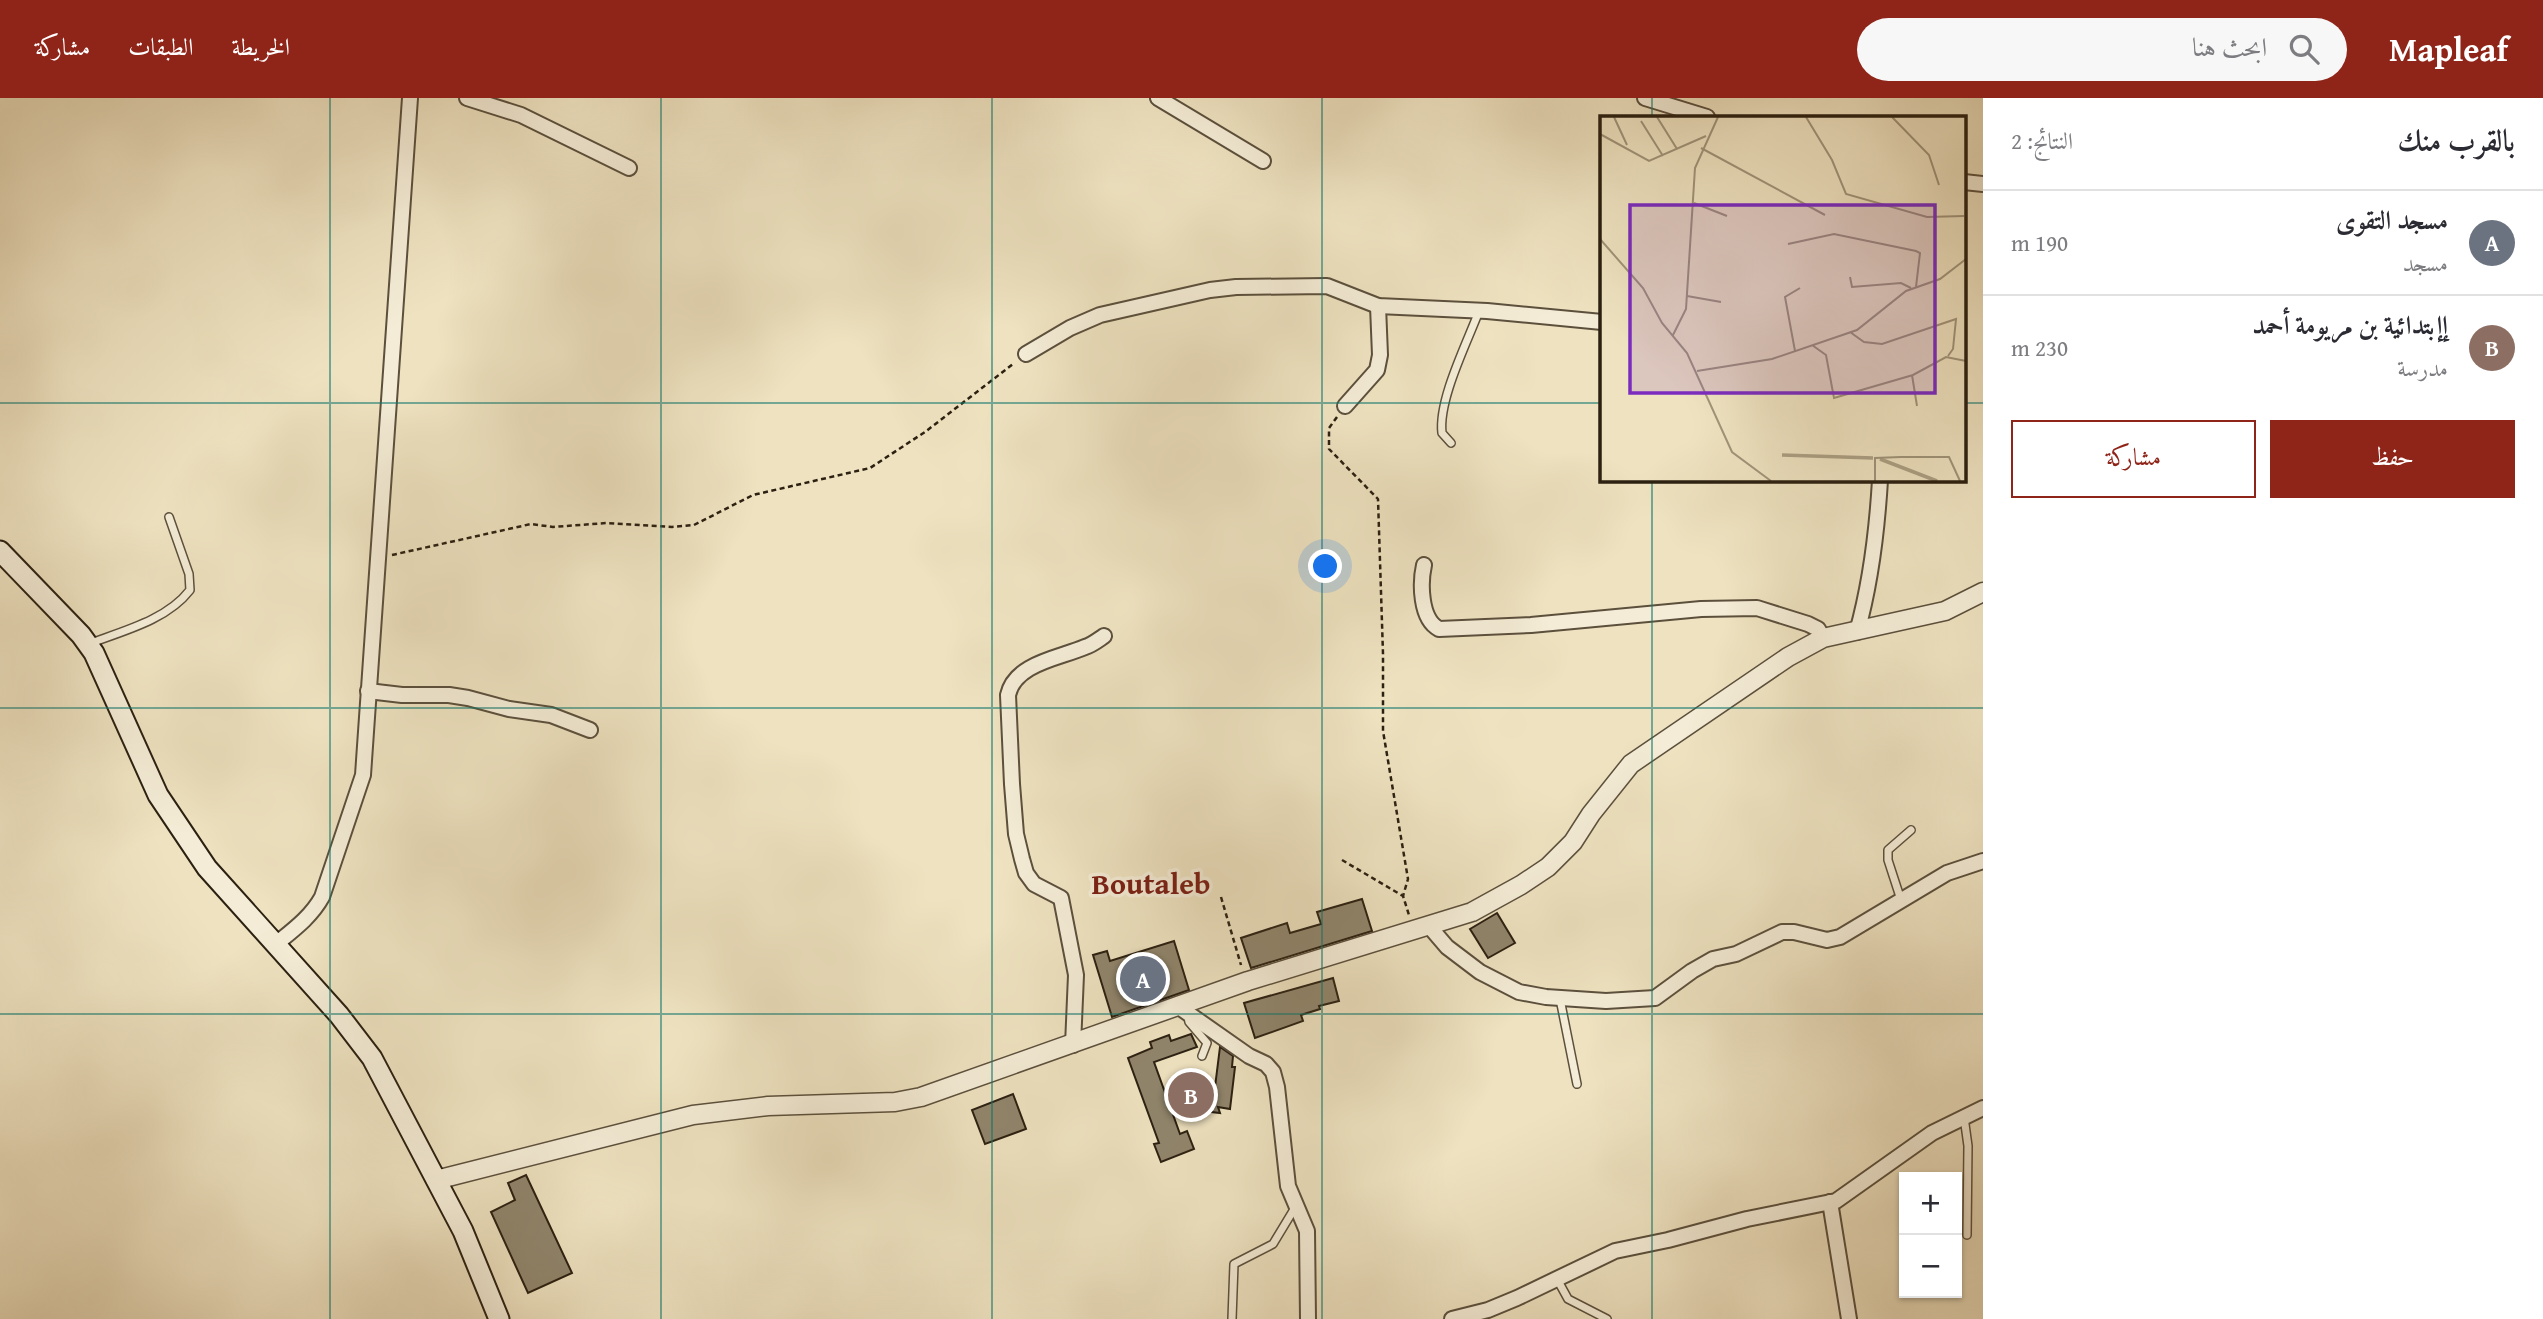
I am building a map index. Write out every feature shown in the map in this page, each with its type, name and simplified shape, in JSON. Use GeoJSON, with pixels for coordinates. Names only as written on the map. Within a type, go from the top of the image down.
{"type":"FeatureCollection","features":[{"type":"Feature","properties":{"kind":"main road"},"geometry":{"type":"LineString","coordinates":[[0,551],[88,644],[119,704],[158,794],[207,868],[339,1015],[372,1058],[463,1231],[499,1319]]}},
{"type":"Feature","properties":{"kind":"street"},"geometry":{"type":"LineString","coordinates":[[276,944],[316,908],[327,886],[363,775],[410,98]]}},
{"type":"Feature","properties":{"kind":"street"},"geometry":{"type":"LineString","coordinates":[[467,98],[521,115],[629,168]]}},
{"type":"Feature","properties":{"kind":"street"},"geometry":{"type":"LineString","coordinates":[[1158,98],[1263,161]]}},
{"type":"Feature","properties":{"kind":"street"},"geometry":{"type":"LineString","coordinates":[[1646,98],[1704,116]]}},
{"type":"Feature","properties":{"kind":"street"},"geometry":{"type":"LineString","coordinates":[[1026,354],[1070,328],[1100,315],[1210,290],[1236,287],[1327,286],[1378,306],[1480,311],[1600,322]]}},
{"type":"Feature","properties":{"kind":"street"},"geometry":{"type":"LineString","coordinates":[[1345,406],[1377,370],[1380,355],[1378,306]]}},
{"type":"Feature","properties":{"kind":"street"},"geometry":{"type":"LineString","coordinates":[[1857,632],[1867,596],[1873,557],[1880,481]]}},
{"type":"Feature","properties":{"kind":"street"},"geometry":{"type":"LineString","coordinates":[[1424,565],[1421,585],[1427,611],[1433,626],[1439,629],[1531,625],[1702,609],[1757,608],[1808,624],[1818,629],[1823,638]]}},
{"type":"Feature","properties":{"kind":"street"},"geometry":{"type":"LineString","coordinates":[[436,1180],[693,1115],[768,1106],[895,1102],[920,1097],[1183,1010],[1246,982],[1368,942],[1472,912],[1521,885],[1548,866],[1573,842],[1591,814],[1631,764],[1788,657],[1823,638],[1945,611],[1983,592]]}},
{"type":"Feature","properties":{"kind":"street"},"geometry":{"type":"LineString","coordinates":[[1073,1045],[1076,975],[1061,898],[1034,884],[1026,873],[1016,834],[1008,695],[1013,682],[1029,669],[1088,647],[1104,636]]}},
{"type":"Feature","properties":{"kind":"street"},"geometry":{"type":"LineString","coordinates":[[368,691],[468,698],[509,709],[551,715],[590,730]]}},
{"type":"Feature","properties":{"kind":"street"},"geometry":{"type":"LineString","coordinates":[[1421,928],[1480,972],[1519,992],[1606,1001],[1655,998],[1713,959],[1736,954],[1782,932],[1828,940],[1840,937],[1947,873],[1983,861]]}},
{"type":"Feature","properties":{"kind":"street"},"geometry":{"type":"LineString","coordinates":[[1183,1010],[1249,1056],[1266,1064],[1273,1072],[1288,1186],[1307,1231],[1308,1319]]}},
{"type":"Feature","properties":{"kind":"street"},"geometry":{"type":"LineString","coordinates":[[1452,1319],[1488,1310],[1517,1298],[1615,1251],[1830,1202],[1851,1193],[1881,1168],[1933,1133],[1983,1108]]}},
{"type":"Feature","properties":{"kind":"street"},"geometry":{"type":"LineString","coordinates":[[1830,1202],[1849,1319]]}},
{"type":"Feature","properties":{"kind":"lane"},"geometry":{"type":"LineString","coordinates":[[1451,443],[1442,433],[1443,412],[1453,378],[1480,311]]}},
{"type":"Feature","properties":{"kind":"lane"},"geometry":{"type":"LineString","coordinates":[[88,644],[179,605],[190,590],[189,574],[169,517]]}},
{"type":"Feature","properties":{"kind":"lane"},"geometry":{"type":"LineString","coordinates":[[1901,900],[1888,860],[1888,850],[1911,830]]}},
{"type":"Feature","properties":{"kind":"lane"},"geometry":{"type":"LineString","coordinates":[[1560,998],[1577,1084]]}},
{"type":"Feature","properties":{"kind":"lane"},"geometry":{"type":"LineString","coordinates":[[1183,1010],[1189,1022],[1207,1043],[1202,1056]]}},
{"type":"Feature","properties":{"kind":"lane"},"geometry":{"type":"LineString","coordinates":[[1964,1117],[1968,1146],[1967,1235]]}},
{"type":"Feature","properties":{"kind":"lane"},"geometry":{"type":"LineString","coordinates":[[1232,1319],[1234,1264],[1273,1244],[1296,1206]]}},
{"type":"Feature","properties":{"kind":"lane"},"geometry":{"type":"LineString","coordinates":[[1557,1278],[1568,1299],[1607,1319]]}},
{"type":"Feature","properties":{"kind":"path"},"geometry":{"type":"LineString","coordinates":[[379,558],[531,524],[553,527],[606,523],[672,527],[694,525],[753,495],[870,468],[925,432],[1026,354]]}},
{"type":"Feature","properties":{"kind":"path"},"geometry":{"type":"LineString","coordinates":[[1345,406],[1329,428],[1329,449],[1378,499],[1383,732],[1408,879],[1404,896]]}},
{"type":"Feature","properties":{"kind":"path"},"geometry":{"type":"LineString","coordinates":[[1342,860],[1404,896],[1421,928]]}},
{"type":"Feature","properties":{"kind":"path"},"geometry":{"type":"LineString","coordinates":[[1221,897],[1246,982]]}},
{"type":"Feature","properties":{"kind":"building"},"geometry":{"type":"Polygon","coordinates":[[[1362,899],[1372,931],[1251,968],[1241,938],[1287,923],[1290,933],[1321,924],[1317,912],[1362,899]]]}},
{"type":"Feature","properties":{"kind":"building"},"geometry":{"type":"Polygon","coordinates":[[[1497,913],[1515,943],[1488,958],[1470,929],[1497,913]]]}},
{"type":"Feature","properties":{"kind":"building"},"geometry":{"type":"Polygon","coordinates":[[[1174,941],[1189,990],[1112,1017],[1093,955],[1107,951],[1110,961],[1174,941]]]}},
{"type":"Feature","properties":{"kind":"building"},"geometry":{"type":"Polygon","coordinates":[[[1333,978],[1339,1001],[1319,1006],[1320,1009],[1301,1015],[1303,1021],[1255,1038],[1244,1003],[1333,978]]]}},
{"type":"Feature","properties":{"kind":"building"},"geometry":{"type":"Polygon","coordinates":[[[1191,1034],[1197,1047],[1154,1062],[1180,1134],[1187,1131],[1194,1149],[1161,1162],[1154,1144],[1159,1143],[1128,1058],[1152,1048],[1150,1042],[1169,1035],[1171,1041],[1191,1034]]]}},
{"type":"Feature","properties":{"kind":"building"},"geometry":{"type":"Polygon","coordinates":[[[1220,1047],[1233,1056],[1232,1067],[1235,1067],[1230,1109],[1218,1107],[1220,1113],[1203,1111],[1207,1077],[1214,1095],[1220,1047]]]}},
{"type":"Feature","properties":{"kind":"building"},"geometry":{"type":"Polygon","coordinates":[[[1013,1094],[1026,1129],[985,1144],[972,1110],[1013,1094]]]}},
{"type":"Feature","properties":{"kind":"building"},"geometry":{"type":"Polygon","coordinates":[[[526,1175],[572,1273],[528,1293],[491,1212],[515,1200],[508,1183],[526,1175]]]}},
{"type":"Feature","properties":{"kind":"place","name":"مسجد التقوى"},"geometry":{"type":"Point","coordinates":[1143,979]}},
{"type":"Feature","properties":{"kind":"place","name":"إإبتدائية بن مريومة أحمد"},"geometry":{"type":"Point","coordinates":[1191,1095]}},
{"type":"Feature","properties":{"kind":"district","name":"Boutaleb"},"geometry":{"type":"Point","coordinates":[1151,884]}}]}
